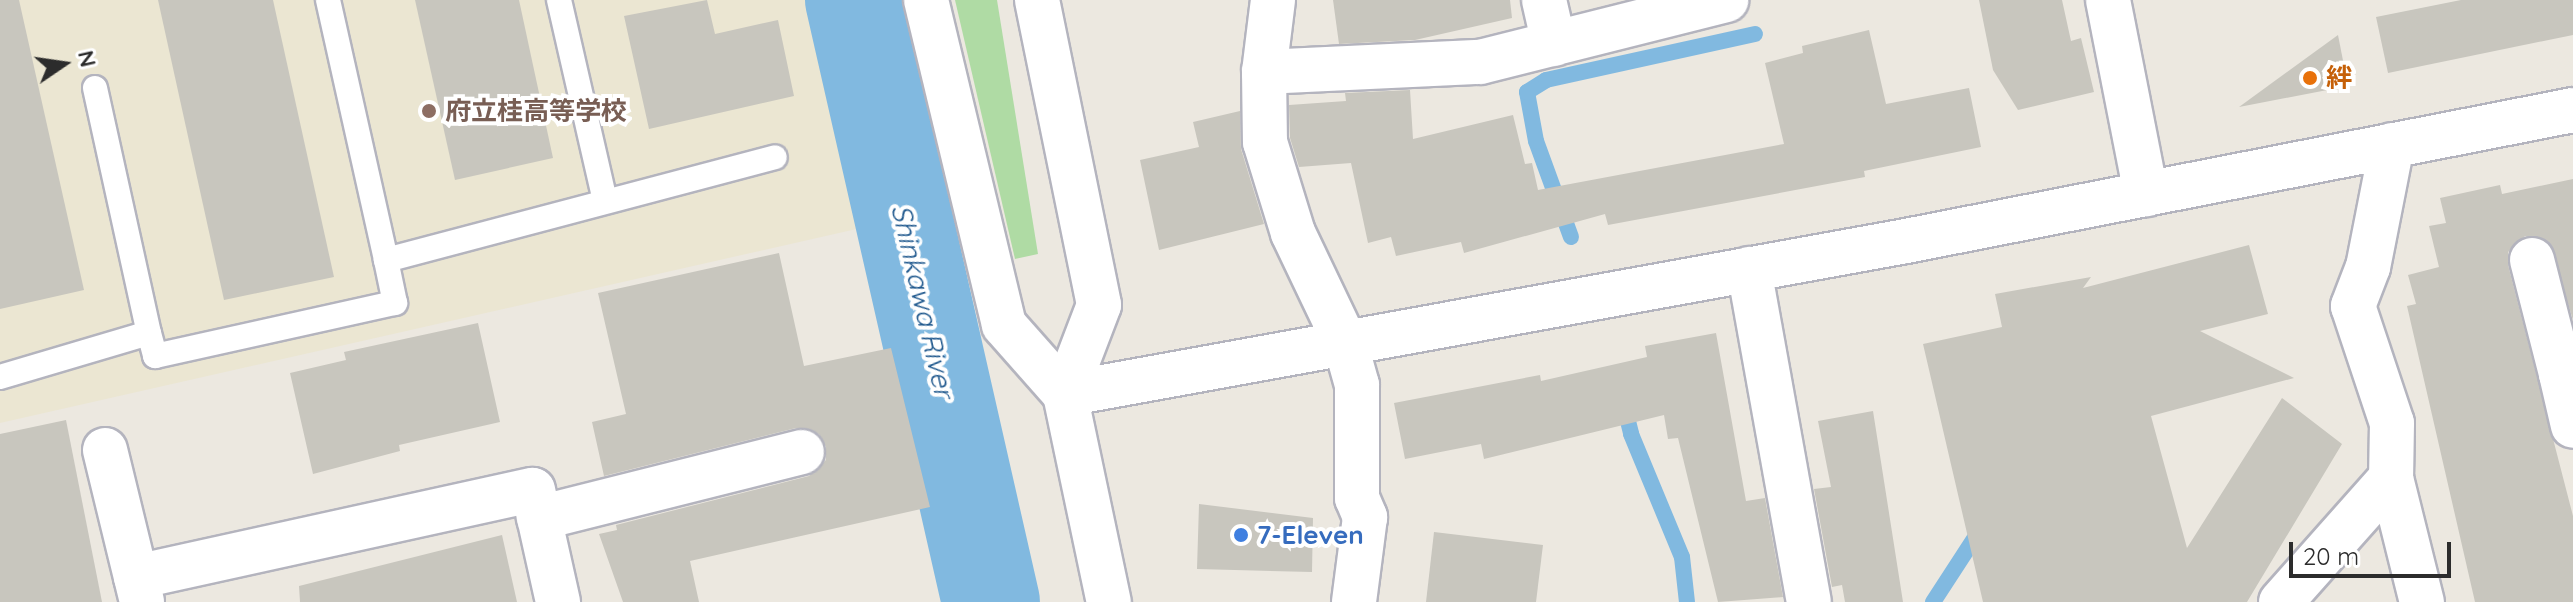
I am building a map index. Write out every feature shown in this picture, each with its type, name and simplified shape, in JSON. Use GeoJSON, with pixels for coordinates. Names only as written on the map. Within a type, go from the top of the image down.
{"type":"FeatureCollection","features":[{"type":"Feature","properties":{"kind":"street"},"geometry":{"type":"LineString","coordinates":[[926,0],[1004,325],[1065,394],[1109,602]]}},
{"type":"Feature","properties":{"kind":"street"},"geometry":{"type":"LineString","coordinates":[[1037,0],[1099,305],[1065,394]]}},
{"type":"Feature","properties":{"kind":"street"},"geometry":{"type":"LineString","coordinates":[[1273,0],[1264,72],[1265,142],[1293,233],[1345,342],[1357,385],[1357,498],[1365,517],[1354,602]]}},
{"type":"Feature","properties":{"kind":"street"},"geometry":{"type":"LineString","coordinates":[[1544,0],[1554,44]]}},
{"type":"Feature","properties":{"kind":"street"},"geometry":{"type":"LineString","coordinates":[[1264,72],[1480,62],[1726,0]]}},
{"type":"Feature","properties":{"kind":"street"},"geometry":{"type":"LineString","coordinates":[[2108,0],[2146,194]]}},
{"type":"Feature","properties":{"kind":"street"},"geometry":{"type":"LineString","coordinates":[[1065,394],[1749,269],[2573,110]]}},
{"type":"Feature","properties":{"kind":"street"},"geometry":{"type":"LineString","coordinates":[[2392,145],[2368,267],[2353,306],[2392,423],[2391,478],[2422,602]]}},
{"type":"Feature","properties":{"kind":"street"},"geometry":{"type":"LineString","coordinates":[[2532,260],[2567,373],[2573,426]]}},
{"type":"Feature","properties":{"kind":"street"},"geometry":{"type":"LineString","coordinates":[[1749,269],[1809,602]]}},
{"type":"Feature","properties":{"kind":"street"},"geometry":{"type":"LineString","coordinates":[[105,450],[139,590],[533,490],[558,602]]}},
{"type":"Feature","properties":{"kind":"street"},"geometry":{"type":"LineString","coordinates":[[539,518],[802,452]]}},
{"type":"Feature","properties":{"kind":"street"},"geometry":{"type":"LineString","coordinates":[[2281,602],[2391,478]]}},
{"type":"Feature","properties":{"kind":"lane"},"geometry":{"type":"LineString","coordinates":[[95,88],[155,356],[395,303],[328,0]]}},
{"type":"Feature","properties":{"kind":"lane"},"geometry":{"type":"LineString","coordinates":[[559,0],[605,201]]}},
{"type":"Feature","properties":{"kind":"lane"},"geometry":{"type":"LineString","coordinates":[[386,260],[775,157]]}},
{"type":"Feature","properties":{"kind":"lane"},"geometry":{"type":"LineString","coordinates":[[0,377],[149,333]]}},
{"type":"Feature","properties":{"kind":"shaded area","name":"府立桂高等学校"},"geometry":{"type":"Polygon","coordinates":[[[0,0],[833,0],[883,223],[0,423],[0,0]]]}},
{"type":"Feature","properties":{"kind":"green space"},"geometry":{"type":"Polygon","coordinates":[[[955,0],[997,0],[1038,254],[1015,259],[955,0]]]}},
{"type":"Feature","properties":{"kind":"building"},"geometry":{"type":"Polygon","coordinates":[[[0,0],[19,0],[84,290],[0,309],[0,0]]]}},
{"type":"Feature","properties":{"kind":"building"},"geometry":{"type":"Polygon","coordinates":[[[158,0],[273,0],[334,277],[224,300],[158,0]]]}},
{"type":"Feature","properties":{"kind":"building"},"geometry":{"type":"Polygon","coordinates":[[[415,0],[519,0],[553,158],[455,180],[415,0]]]}},
{"type":"Feature","properties":{"kind":"building"},"geometry":{"type":"Polygon","coordinates":[[[707,0],[715,34],[778,20],[794,96],[649,129],[624,16],[707,0]]]}},
{"type":"Feature","properties":{"kind":"building"},"geometry":{"type":"Polygon","coordinates":[[[1333,0],[1510,0],[1512,18],[1415,40],[1339,44],[1333,0]]]}},
{"type":"Feature","properties":{"kind":"building"},"geometry":{"type":"Polygon","coordinates":[[[1979,0],[2062,0],[2071,41],[2081,38],[2094,92],[2018,110],[1993,70],[1979,0]]]}},
{"type":"Feature","properties":{"kind":"building"},"geometry":{"type":"Polygon","coordinates":[[[2461,0],[2573,0],[2573,35],[2388,73],[2376,17],[2461,0]]]}},
{"type":"Feature","properties":{"kind":"building"},"geometry":{"type":"Polygon","coordinates":[[[1869,30],[1886,104],[1969,88],[1981,147],[1864,171],[1865,177],[1608,225],[1605,214],[1464,253],[1461,242],[1396,256],[1391,237],[1368,243],[1351,163],[1299,167],[1290,138],[1289,105],[1346,101],[1345,93],[1410,90],[1413,139],[1513,115],[1525,164],[1532,163],[1538,190],[1784,144],[1765,63],[1803,53],[1802,46],[1869,30]]]}},
{"type":"Feature","properties":{"kind":"building"},"geometry":{"type":"Polygon","coordinates":[[[2338,35],[2348,86],[2239,107],[2338,35]]]}},
{"type":"Feature","properties":{"kind":"building"},"geometry":{"type":"Polygon","coordinates":[[[1240,111],[1241,149],[1264,224],[1159,250],[1140,160],[1199,147],[1193,122],[1240,111]]]}},
{"type":"Feature","properties":{"kind":"building"},"geometry":{"type":"Polygon","coordinates":[[[2573,179],[2573,320],[2549,242],[2525,236],[2508,252],[2508,265],[2573,516],[2573,602],[2475,602],[2407,306],[2416,304],[2408,275],[2439,267],[2429,226],[2446,223],[2440,198],[2500,185],[2502,194],[2573,179]]]}},
{"type":"Feature","properties":{"kind":"building"},"geometry":{"type":"Polygon","coordinates":[[[2249,245],[2268,314],[2200,331],[2294,378],[2151,416],[2187,548],[2282,398],[2342,444],[2247,602],[1983,602],[1923,344],[2002,327],[1995,294],[2091,277],[2083,288],[2249,245]]]}},
{"type":"Feature","properties":{"kind":"building"},"geometry":{"type":"Polygon","coordinates":[[[779,253],[804,366],[891,348],[930,507],[690,561],[699,602],[623,602],[599,534],[617,530],[616,525],[809,476],[826,460],[826,447],[819,434],[796,428],[604,476],[592,422],[626,414],[598,293],[779,253]]]}},
{"type":"Feature","properties":{"kind":"building"},"geometry":{"type":"Polygon","coordinates":[[[478,323],[500,422],[399,445],[400,451],[313,474],[290,373],[346,360],[344,352],[478,323]]]}},
{"type":"Feature","properties":{"kind":"building"},"geometry":{"type":"Polygon","coordinates":[[[1716,333],[1746,501],[1765,498],[1783,597],[1718,602],[1678,438],[1668,439],[1664,415],[1484,459],[1481,444],[1405,459],[1394,403],[1540,375],[1541,381],[1647,357],[1645,346],[1716,333]]]}},
{"type":"Feature","properties":{"kind":"building"},"geometry":{"type":"Polygon","coordinates":[[[1873,411],[1903,602],[1845,602],[1842,585],[1832,587],[1814,489],[1831,487],[1818,421],[1873,411]]]}},
{"type":"Feature","properties":{"kind":"building"},"geometry":{"type":"Polygon","coordinates":[[[66,420],[102,602],[0,602],[0,434],[66,420]]]}},
{"type":"Feature","properties":{"kind":"building"},"geometry":{"type":"Polygon","coordinates":[[[1199,504],[1313,518],[1312,572],[1197,569],[1199,504]]]}},
{"type":"Feature","properties":{"kind":"building"},"geometry":{"type":"Polygon","coordinates":[[[1434,532],[1543,545],[1536,602],[1426,602],[1434,532]]]}},
{"type":"Feature","properties":{"kind":"building"},"geometry":{"type":"Polygon","coordinates":[[[502,535],[517,602],[300,602],[299,586],[502,535]]]}},
{"type":"Feature","properties":{"kind":"waterway","name":"Shinkawa River"},"geometry":{"type":"LineString","coordinates":[[854,0],[991,602]]}},
{"type":"Feature","properties":{"kind":"waterway"},"geometry":{"type":"LineString","coordinates":[[1571,237],[1536,141],[1527,92],[1546,80],[1755,34]]}},
{"type":"Feature","properties":{"kind":"waterway"},"geometry":{"type":"LineString","coordinates":[[1624,405],[1631,434],[1682,557],[1687,602]]}},
{"type":"Feature","properties":{"kind":"waterway"},"geometry":{"type":"LineString","coordinates":[[1933,602],[1980,530]]}},
{"type":"Feature","properties":{"kind":"place","name":"絆"},"geometry":{"type":"Point","coordinates":[2310,78]}},
{"type":"Feature","properties":{"kind":"place","name":"府立桂高等学校"},"geometry":{"type":"Point","coordinates":[429,111]}},
{"type":"Feature","properties":{"kind":"place","name":"7-Eleven"},"geometry":{"type":"Point","coordinates":[1241,535]}}]}
